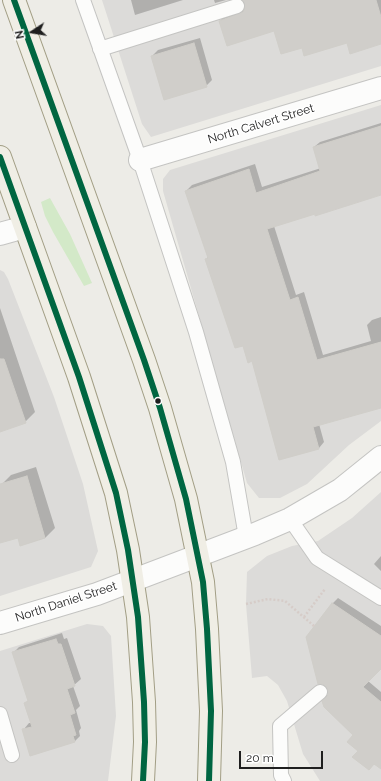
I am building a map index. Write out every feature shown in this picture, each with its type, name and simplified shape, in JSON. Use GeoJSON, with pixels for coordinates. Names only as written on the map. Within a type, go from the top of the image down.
{"type":"FeatureCollection","features":[{"type":"Feature","properties":{"kind":"main road"},"geometry":{"type":"LineString","coordinates":[[14,0],[82,186],[160,408],[186,499],[203,582],[211,711],[209,781]]}},
{"type":"Feature","properties":{"kind":"main road"},"geometry":{"type":"LineString","coordinates":[[0,157],[79,377],[116,494],[133,580],[138,617],[144,702],[145,742],[143,781]]}},
{"type":"Feature","properties":{"kind":"street","name":"North Calvert Street"},"geometry":{"type":"LineString","coordinates":[[140,160],[381,88]]}},
{"type":"Feature","properties":{"kind":"street"},"geometry":{"type":"LineString","coordinates":[[0,234],[25,227]]}},
{"type":"Feature","properties":{"kind":"street","name":"North Daniel Street"},"geometry":{"type":"LineString","coordinates":[[0,623],[97,594],[290,519],[340,490],[381,457]]}},
{"type":"Feature","properties":{"kind":"lane"},"geometry":{"type":"LineString","coordinates":[[82,0],[140,160],[196,332],[233,462],[246,537]]}},
{"type":"Feature","properties":{"kind":"lane"},"geometry":{"type":"LineString","coordinates":[[100,49],[237,6]]}},
{"type":"Feature","properties":{"kind":"lane"},"geometry":{"type":"LineString","coordinates":[[290,519],[317,558],[381,598]]}},
{"type":"Feature","properties":{"kind":"lane"},"geometry":{"type":"LineString","coordinates":[[284,781],[281,775],[280,726],[320,692]]}},
{"type":"Feature","properties":{"kind":"lane"},"geometry":{"type":"LineString","coordinates":[[0,714],[12,755]]}},
{"type":"Feature","properties":{"kind":"path"},"geometry":{"type":"LineString","coordinates":[[304,617],[338,571]]}},
{"type":"Feature","properties":{"kind":"path"},"geometry":{"type":"LineString","coordinates":[[246,604],[268,599],[284,601],[314,626]]}},
{"type":"Feature","properties":{"kind":"shaded area"},"geometry":{"type":"Polygon","coordinates":[[[102,0],[381,0],[381,66],[151,137],[142,124],[102,0]]]}},
{"type":"Feature","properties":{"kind":"shaded area"},"geometry":{"type":"Polygon","coordinates":[[[381,105],[381,421],[349,445],[307,484],[280,498],[259,498],[247,483],[163,191],[163,179],[170,170],[381,105]]]}},
{"type":"Feature","properties":{"kind":"shaded area"},"geometry":{"type":"Polygon","coordinates":[[[0,270],[4,272],[8,279],[54,397],[83,484],[98,551],[91,567],[0,596],[0,270]]]}},
{"type":"Feature","properties":{"kind":"shaded area"},"geometry":{"type":"Polygon","coordinates":[[[381,492],[381,781],[320,781],[303,754],[287,701],[278,685],[267,676],[252,678],[246,604],[247,572],[267,556],[292,546],[318,541],[352,518],[381,492]]]}},
{"type":"Feature","properties":{"kind":"shaded area"},"geometry":{"type":"Polygon","coordinates":[[[87,624],[103,626],[111,636],[116,716],[108,781],[0,781],[0,651],[87,624]]]}},
{"type":"Feature","properties":{"kind":"green space"},"geometry":{"type":"Polygon","coordinates":[[[50,198],[70,234],[92,283],[84,286],[45,216],[41,202],[50,198]]]}},
{"type":"Feature","properties":{"kind":"building"},"geometry":{"type":"Polygon","coordinates":[[[243,0],[376,0],[381,17],[381,44],[350,54],[347,43],[304,56],[302,48],[281,54],[274,31],[227,46],[219,21],[243,12],[245,7],[243,0]]]}},
{"type":"Feature","properties":{"kind":"building"},"geometry":{"type":"Polygon","coordinates":[[[194,43],[207,87],[164,100],[151,56],[194,43]]]}},
{"type":"Feature","properties":{"kind":"building"},"geometry":{"type":"Polygon","coordinates":[[[381,126],[381,195],[315,216],[315,214],[267,229],[290,300],[298,297],[317,360],[381,342],[381,408],[313,427],[319,449],[279,460],[252,361],[248,363],[243,346],[235,348],[205,259],[208,258],[185,191],[249,169],[256,193],[320,171],[313,147],[381,126]]]}},
{"type":"Feature","properties":{"kind":"building"},"geometry":{"type":"Polygon","coordinates":[[[0,359],[4,359],[26,423],[0,432],[0,359]]]}},
{"type":"Feature","properties":{"kind":"building"},"geometry":{"type":"Polygon","coordinates":[[[27,476],[45,538],[20,546],[18,538],[0,543],[0,484],[27,476]]]}},
{"type":"Feature","properties":{"kind":"building"},"geometry":{"type":"Polygon","coordinates":[[[332,603],[381,636],[381,669],[363,687],[381,702],[381,769],[374,764],[369,770],[352,757],[358,751],[347,742],[353,735],[324,707],[322,701],[328,695],[328,690],[323,684],[318,684],[306,637],[332,603]]]}},
{"type":"Feature","properties":{"kind":"building"},"geometry":{"type":"Polygon","coordinates":[[[56,639],[58,644],[61,644],[75,686],[67,689],[75,713],[70,715],[76,735],[73,736],[75,742],[30,756],[22,729],[32,727],[24,703],[28,701],[12,652],[56,639]]]}},
{"type":"Feature","properties":{"kind":"transit line"},"geometry":{"type":"LineString","coordinates":[[14,0],[144,360],[160,408],[186,499],[203,582],[207,629],[211,711],[209,781]]}},
{"type":"Feature","properties":{"kind":"transit line"},"geometry":{"type":"LineString","coordinates":[[0,157],[79,377],[116,493],[128,550],[138,617],[144,702],[145,742],[143,781]]}}]}
